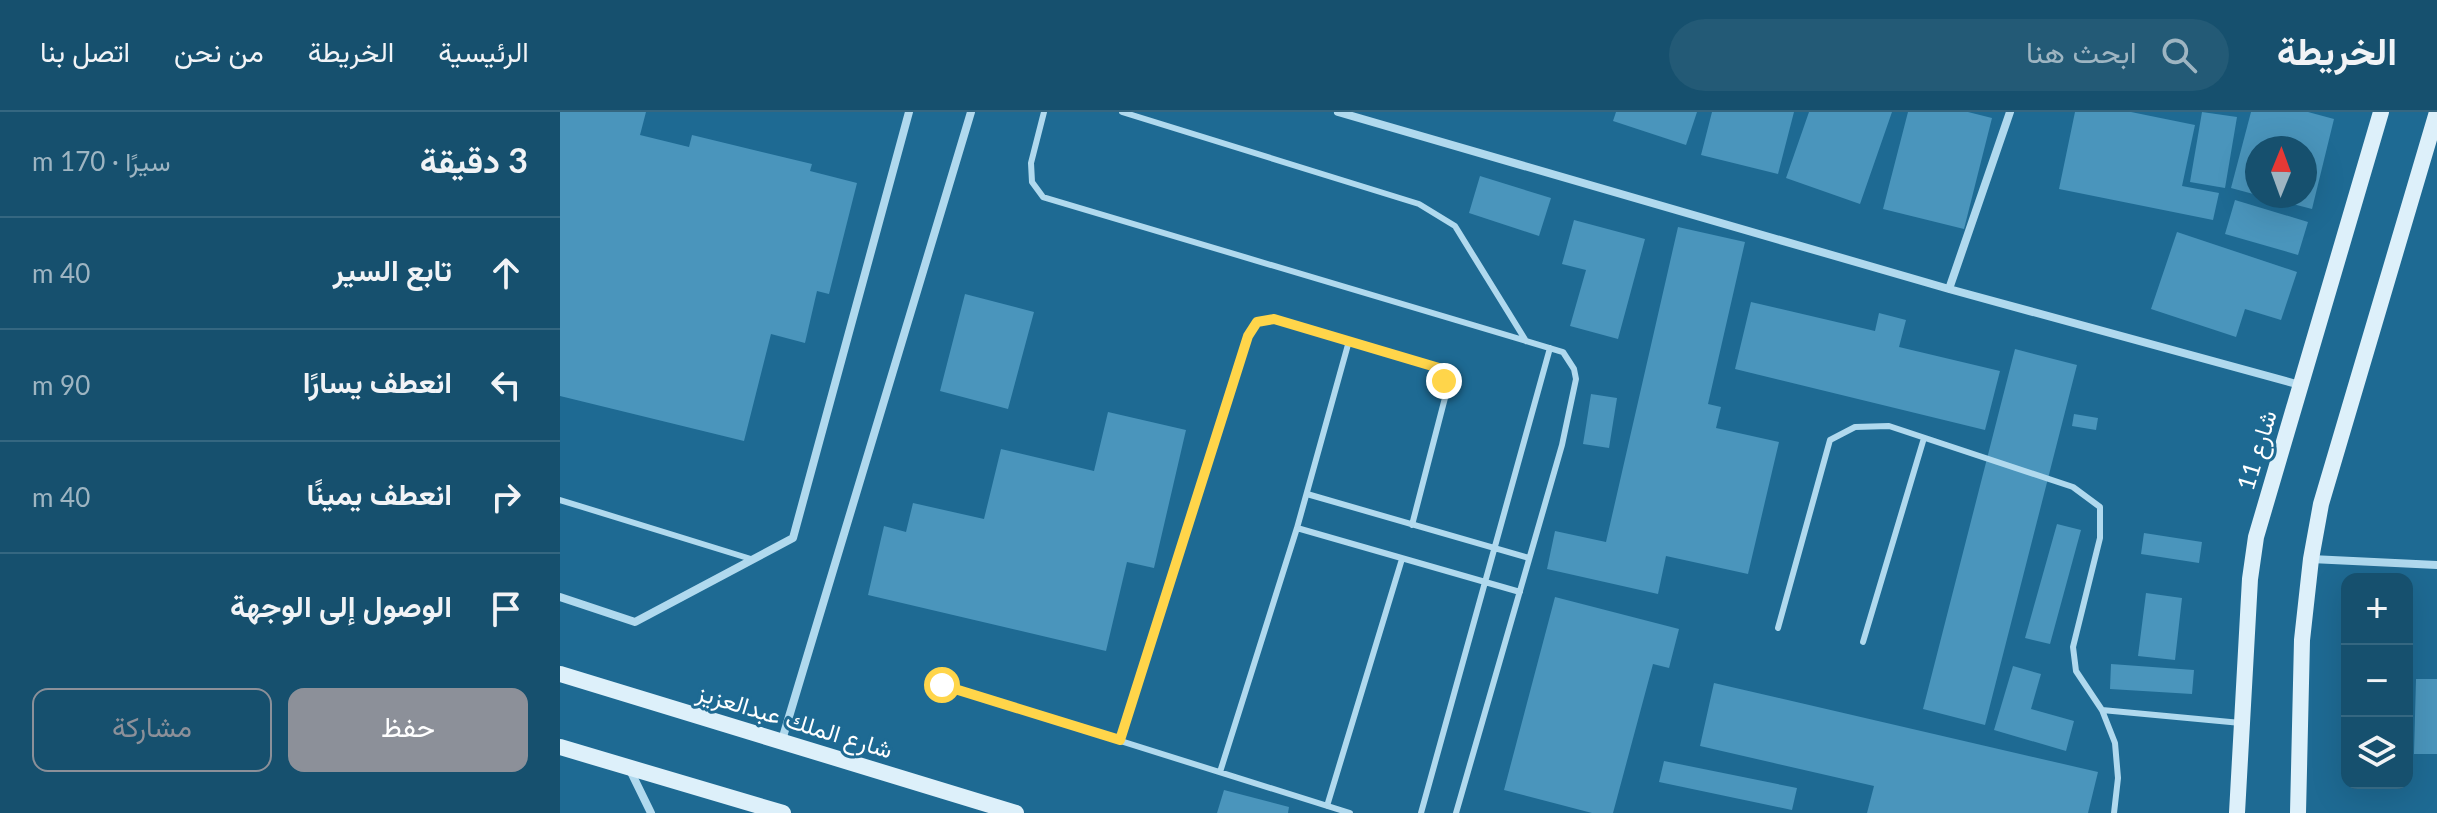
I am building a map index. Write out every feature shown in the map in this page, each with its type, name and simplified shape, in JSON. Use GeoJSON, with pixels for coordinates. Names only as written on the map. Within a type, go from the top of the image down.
{"type":"FeatureCollection","features":[{"type":"Feature","properties":{"kind":"street"},"geometry":{"type":"LineString","coordinates":[[560,597],[635,622],[793,538],[909,112]]}},
{"type":"Feature","properties":{"kind":"street"},"geometry":{"type":"LineString","coordinates":[[782,740],[971,112]]}},
{"type":"Feature","properties":{"kind":"street"},"geometry":{"type":"LineString","coordinates":[[1338,112],[1949,289],[2301,386]]}},
{"type":"Feature","properties":{"kind":"street"},"geometry":{"type":"LineString","coordinates":[[1949,289],[2010,112]]}},
{"type":"Feature","properties":{"kind":"street","name":"شارع 11"},"geometry":{"type":"LineString","coordinates":[[2237,813],[2250,579],[2256,537],[2381,112]]}},
{"type":"Feature","properties":{"kind":"street"},"geometry":{"type":"LineString","coordinates":[[2298,813],[2302,640],[2321,504],[2437,112]]}},
{"type":"Feature","properties":{"kind":"street"},"geometry":{"type":"LineString","coordinates":[[2311,559],[2437,565]]}},
{"type":"Feature","properties":{"kind":"street","name":"شارع الملك عبدالعزيز"},"geometry":{"type":"LineString","coordinates":[[560,674],[1016,813]]}},
{"type":"Feature","properties":{"kind":"street"},"geometry":{"type":"LineString","coordinates":[[560,747],[783,813]]}},
{"type":"Feature","properties":{"kind":"street"},"geometry":{"type":"LineString","coordinates":[[628,767],[651,813]]}},
{"type":"Feature","properties":{"kind":"lane"},"geometry":{"type":"LineString","coordinates":[[1044,112],[1031,163],[1032,182],[1043,197],[1563,352],[1574,369],[1576,379],[1562,445],[1456,813]]}},
{"type":"Feature","properties":{"kind":"lane"},"geometry":{"type":"LineString","coordinates":[[1122,112],[1419,204],[1455,226],[1526,341]]}},
{"type":"Feature","properties":{"kind":"lane"},"geometry":{"type":"LineString","coordinates":[[1120,740],[1248,336],[1257,322],[1274,319],[1439,368],[1446,394],[1412,525]]}},
{"type":"Feature","properties":{"kind":"lane"},"geometry":{"type":"LineString","coordinates":[[1220,772],[1297,528],[1349,341]]}},
{"type":"Feature","properties":{"kind":"lane"},"geometry":{"type":"LineString","coordinates":[[1421,813],[1550,348]]}},
{"type":"Feature","properties":{"kind":"lane"},"geometry":{"type":"LineString","coordinates":[[1778,628],[1830,440],[1855,427],[1889,426],[2073,487],[2100,507],[2100,538],[2073,647],[2076,671],[2102,710],[2115,743],[2118,778],[2114,813]]}},
{"type":"Feature","properties":{"kind":"lane"},"geometry":{"type":"LineString","coordinates":[[1863,642],[1924,438]]}},
{"type":"Feature","properties":{"kind":"lane"},"geometry":{"type":"LineString","coordinates":[[1307,494],[1529,558]]}},
{"type":"Feature","properties":{"kind":"lane"},"geometry":{"type":"LineString","coordinates":[[560,500],[751,559]]}},
{"type":"Feature","properties":{"kind":"lane"},"geometry":{"type":"LineString","coordinates":[[1297,528],[1520,592]]}},
{"type":"Feature","properties":{"kind":"lane"},"geometry":{"type":"LineString","coordinates":[[1327,806],[1402,559]]}},
{"type":"Feature","properties":{"kind":"lane"},"geometry":{"type":"LineString","coordinates":[[942,685],[1350,813]]}},
{"type":"Feature","properties":{"kind":"lane"},"geometry":{"type":"LineString","coordinates":[[2102,710],[2241,723]]}},
{"type":"Feature","properties":{"kind":"building"},"geometry":{"type":"Polygon","coordinates":[[[560,112],[646,112],[640,135],[689,147],[692,135],[812,164],[810,171],[857,183],[829,294],[817,291],[805,343],[771,334],[744,441],[560,396],[560,112]]]}},
{"type":"Feature","properties":{"kind":"building"},"geometry":{"type":"Polygon","coordinates":[[[1616,112],[1697,112],[1686,145],[1613,121],[1616,112]]]}},
{"type":"Feature","properties":{"kind":"building"},"geometry":{"type":"Polygon","coordinates":[[[1712,112],[1794,112],[1778,174],[1701,155],[1712,112]]]}},
{"type":"Feature","properties":{"kind":"building"},"geometry":{"type":"Polygon","coordinates":[[[1809,112],[1892,112],[1860,204],[1786,178],[1809,112]]]}},
{"type":"Feature","properties":{"kind":"building"},"geometry":{"type":"Polygon","coordinates":[[[1908,112],[1968,112],[1992,118],[1964,229],[1883,209],[1908,112]]]}},
{"type":"Feature","properties":{"kind":"building"},"geometry":{"type":"Polygon","coordinates":[[[2075,112],[2131,112],[2195,125],[2182,186],[2219,193],[2213,220],[2059,189],[2075,112]]]}},
{"type":"Feature","properties":{"kind":"building"},"geometry":{"type":"Polygon","coordinates":[[[2202,112],[2237,117],[2225,188],[2190,182],[2202,112]]]}},
{"type":"Feature","properties":{"kind":"building"},"geometry":{"type":"Polygon","coordinates":[[[2251,112],[2308,112],[2334,119],[2317,189],[2317,136],[2245,136],[2245,192],[2231,188],[2251,112]]]}},
{"type":"Feature","properties":{"kind":"building"},"geometry":{"type":"Polygon","coordinates":[[[1480,176],[1551,198],[1539,236],[1469,213],[1480,176]]]}},
{"type":"Feature","properties":{"kind":"building"},"geometry":{"type":"Polygon","coordinates":[[[2235,200],[2245,203],[2245,208],[2262,208],[2308,222],[2298,255],[2225,234],[2235,200]]]}},
{"type":"Feature","properties":{"kind":"building"},"geometry":{"type":"Polygon","coordinates":[[[1574,220],[1645,239],[1618,339],[1570,326],[1586,270],[1562,264],[1574,220]]]}},
{"type":"Feature","properties":{"kind":"building"},"geometry":{"type":"Polygon","coordinates":[[[1678,227],[1745,242],[1708,404],[1721,407],[1716,428],[1779,442],[1748,574],[1666,556],[1658,594],[1547,569],[1555,531],[1606,542],[1678,227]]]}},
{"type":"Feature","properties":{"kind":"building"},"geometry":{"type":"Polygon","coordinates":[[[2177,232],[2297,272],[2281,320],[2245,309],[2236,337],[2151,309],[2177,232]]]}},
{"type":"Feature","properties":{"kind":"building"},"geometry":{"type":"Polygon","coordinates":[[[965,294],[1034,312],[1008,409],[940,391],[965,294]]]}},
{"type":"Feature","properties":{"kind":"building"},"geometry":{"type":"Polygon","coordinates":[[[1751,302],[1875,331],[1879,313],[1906,320],[1899,347],[2000,371],[1985,430],[1735,369],[1751,302]]]}},
{"type":"Feature","properties":{"kind":"building"},"geometry":{"type":"Polygon","coordinates":[[[2015,349],[2077,365],[1985,725],[1923,709],[2015,349]]]}},
{"type":"Feature","properties":{"kind":"building"},"geometry":{"type":"Polygon","coordinates":[[[1591,394],[1617,398],[1609,448],[1583,444],[1591,394]]]}},
{"type":"Feature","properties":{"kind":"building"},"geometry":{"type":"Polygon","coordinates":[[[1108,412],[1186,430],[1154,568],[1127,562],[1106,651],[868,595],[884,526],[906,532],[913,503],[984,519],[1001,449],[1094,471],[1108,412]]]}},
{"type":"Feature","properties":{"kind":"building"},"geometry":{"type":"Polygon","coordinates":[[[2074,414],[2098,418],[2096,430],[2072,426],[2074,414]]]}},
{"type":"Feature","properties":{"kind":"building"},"geometry":{"type":"Polygon","coordinates":[[[2057,524],[2081,530],[2050,644],[2025,638],[2057,524]]]}},
{"type":"Feature","properties":{"kind":"building"},"geometry":{"type":"Polygon","coordinates":[[[2144,533],[2202,542],[2199,563],[2141,554],[2144,533]]]}},
{"type":"Feature","properties":{"kind":"building"},"geometry":{"type":"Polygon","coordinates":[[[2146,593],[2182,598],[2175,660],[2138,656],[2146,593]]]}},
{"type":"Feature","properties":{"kind":"building"},"geometry":{"type":"Polygon","coordinates":[[[1555,597],[1679,629],[1669,668],[1653,664],[1613,813],[1592,813],[1504,790],[1555,597]]]}},
{"type":"Feature","properties":{"kind":"building"},"geometry":{"type":"Polygon","coordinates":[[[2111,664],[2194,670],[2192,694],[2110,689],[2111,664]]]}},
{"type":"Feature","properties":{"kind":"building"},"geometry":{"type":"Polygon","coordinates":[[[2013,666],[2041,674],[2031,709],[2074,721],[2066,751],[1994,730],[2013,666]]]}},
{"type":"Feature","properties":{"kind":"building"},"geometry":{"type":"Polygon","coordinates":[[[2416,679],[2437,679],[2437,754],[2414,754],[2416,679]]]}},
{"type":"Feature","properties":{"kind":"building"},"geometry":{"type":"Polygon","coordinates":[[[1714,683],[2098,772],[2088,813],[1867,813],[1874,786],[1700,746],[1714,683]]]}},
{"type":"Feature","properties":{"kind":"building"},"geometry":{"type":"Polygon","coordinates":[[[1664,761],[1797,788],[1792,810],[1659,782],[1664,761]]]}},
{"type":"Feature","properties":{"kind":"building"},"geometry":{"type":"Polygon","coordinates":[[[1224,790],[1289,807],[1288,813],[1217,813],[1224,790]]]}},
{"type":"Feature","properties":{"kind":"route"},"geometry":{"type":"LineString","coordinates":[[942,685],[1120,740],[1248,336],[1257,322],[1274,319],[1439,368],[1444,381]]}}]}
